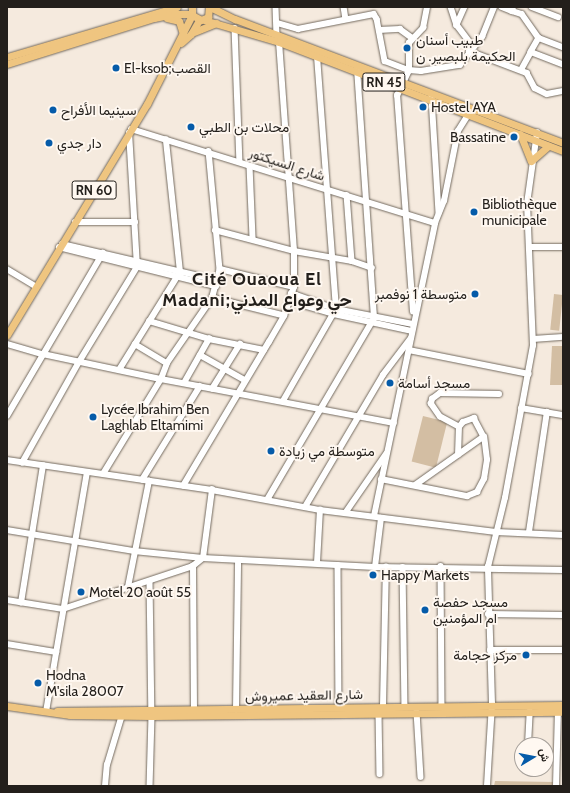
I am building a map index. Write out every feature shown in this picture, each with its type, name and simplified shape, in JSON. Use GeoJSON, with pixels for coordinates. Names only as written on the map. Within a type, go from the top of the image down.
{"type":"FeatureCollection","features":[{"type":"Feature","properties":{"kind":"main road"},"geometry":{"type":"LineString","coordinates":[[7,57],[175,7]]}},
{"type":"Feature","properties":{"kind":"main road","name":"RN 45"},"geometry":{"type":"LineString","coordinates":[[210,7],[221,9],[235,19],[403,81],[469,116],[563,151]]}},
{"type":"Feature","properties":{"kind":"main road"},"geometry":{"type":"LineString","coordinates":[[7,64],[154,18],[192,12],[201,20],[209,14],[210,7]]}},
{"type":"Feature","properties":{"kind":"main road","name":"RN 60"},"geometry":{"type":"LineString","coordinates":[[187,34],[192,12]]}},
{"type":"Feature","properties":{"kind":"main road"},"geometry":{"type":"LineString","coordinates":[[154,18],[177,20],[187,34],[204,26],[217,23]]}},
{"type":"Feature","properties":{"kind":"main road","name":"RN 45"},"geometry":{"type":"LineString","coordinates":[[201,20],[235,28],[279,42],[399,88],[433,96],[471,108],[563,143]]}},
{"type":"Feature","properties":{"kind":"main road","name":"RN 60"},"geometry":{"type":"LineString","coordinates":[[7,334],[130,130],[179,44],[201,20]]}},
{"type":"Feature","properties":{"kind":"main road"},"geometry":{"type":"LineString","coordinates":[[520,134],[531,161],[548,146]]}},
{"type":"Feature","properties":{"kind":"main road","name":"شارع العقيد عميروش"},"geometry":{"type":"LineString","coordinates":[[7,706],[46,712],[122,715],[194,710],[442,705],[530,712],[561,708]]}},
{"type":"Feature","properties":{"kind":"main road","name":"شارع العقيد عميروش"},"geometry":{"type":"LineString","coordinates":[[46,712],[70,709],[152,713],[379,713],[492,708],[561,708]]}},
{"type":"Feature","properties":{"kind":"street"},"geometry":{"type":"LineString","coordinates":[[276,7],[277,34]]}},
{"type":"Feature","properties":{"kind":"street"},"geometry":{"type":"LineString","coordinates":[[344,7],[346,19]]}},
{"type":"Feature","properties":{"kind":"street"},"geometry":{"type":"LineString","coordinates":[[413,321],[397,96],[399,88],[409,70],[408,46],[411,38],[423,28],[427,7]]}},
{"type":"Feature","properties":{"kind":"street"},"geometry":{"type":"LineString","coordinates":[[451,7],[458,25],[471,48],[527,73],[535,88],[551,95],[563,91]]}},
{"type":"Feature","properties":{"kind":"street"},"geometry":{"type":"LineString","coordinates":[[458,25],[465,7]]}},
{"type":"Feature","properties":{"kind":"street"},"geometry":{"type":"LineString","coordinates":[[277,23],[298,29],[374,14],[379,30],[385,61],[409,70],[452,68],[460,65],[471,48],[482,37],[494,7]]}},
{"type":"Feature","properties":{"kind":"street"},"geometry":{"type":"LineString","coordinates":[[502,7],[513,9],[522,14],[539,38],[563,47]]}},
{"type":"Feature","properties":{"kind":"street"},"geometry":{"type":"LineString","coordinates":[[532,7],[558,17]]}},
{"type":"Feature","properties":{"kind":"street"},"geometry":{"type":"LineString","coordinates":[[235,28],[240,162]]}},
{"type":"Feature","properties":{"kind":"street"},"geometry":{"type":"LineString","coordinates":[[379,30],[400,29],[411,38]]}},
{"type":"Feature","properties":{"kind":"street"},"geometry":{"type":"LineString","coordinates":[[521,70],[539,38]]}},
{"type":"Feature","properties":{"kind":"street"},"geometry":{"type":"LineString","coordinates":[[183,486],[284,316],[294,287],[294,250],[279,42]]}},
{"type":"Feature","properties":{"kind":"street"},"geometry":{"type":"LineString","coordinates":[[531,52],[563,64]]}},
{"type":"Feature","properties":{"kind":"street"},"geometry":{"type":"LineString","coordinates":[[283,401],[335,311],[334,258],[317,57]]}},
{"type":"Feature","properties":{"kind":"street"},"geometry":{"type":"LineString","coordinates":[[267,500],[372,320],[372,268],[357,71]]}},
{"type":"Feature","properties":{"kind":"street"},"geometry":{"type":"LineString","coordinates":[[433,96],[439,215]]}},
{"type":"Feature","properties":{"kind":"street"},"geometry":{"type":"LineString","coordinates":[[374,516],[409,350],[413,321],[435,223],[439,215],[458,131],[469,116],[471,108]]}},
{"type":"Feature","properties":{"kind":"street"},"geometry":{"type":"LineString","coordinates":[[22,463],[78,362],[138,264],[130,130]]}},
{"type":"Feature","properties":{"kind":"street","name":"شارع السيكتور"},"geometry":{"type":"LineString","coordinates":[[130,130],[209,151],[250,166],[288,176],[405,215],[435,223]]}},
{"type":"Feature","properties":{"kind":"street"},"geometry":{"type":"LineString","coordinates":[[487,786],[492,708],[488,614],[488,568],[529,374],[533,339],[527,204],[531,161],[537,133]]}},
{"type":"Feature","properties":{"kind":"street"},"geometry":{"type":"LineString","coordinates":[[119,370],[180,274],[166,140]]}},
{"type":"Feature","properties":{"kind":"street"},"geometry":{"type":"LineString","coordinates":[[103,474],[161,379],[168,363],[187,332],[212,298],[220,269],[215,230],[209,151]]}},
{"type":"Feature","properties":{"kind":"street"},"geometry":{"type":"LineString","coordinates":[[250,166],[253,239]]}},
{"type":"Feature","properties":{"kind":"street"},"geometry":{"type":"LineString","coordinates":[[347,195],[352,261]]}},
{"type":"Feature","properties":{"kind":"street"},"geometry":{"type":"LineString","coordinates":[[74,222],[135,222]]}},
{"type":"Feature","properties":{"kind":"street"},"geometry":{"type":"LineString","coordinates":[[215,230],[294,250],[352,261],[372,268]]}},
{"type":"Feature","properties":{"kind":"street"},"geometry":{"type":"LineString","coordinates":[[60,246],[216,283]]}},
{"type":"Feature","properties":{"kind":"street"},"geometry":{"type":"LineString","coordinates":[[529,247],[563,247]]}},
{"type":"Feature","properties":{"kind":"street"},"geometry":{"type":"LineString","coordinates":[[7,416],[102,255]]}},
{"type":"Feature","properties":{"kind":"street"},"geometry":{"type":"LineString","coordinates":[[7,269],[35,286]]}},
{"type":"Feature","properties":{"kind":"street"},"geometry":{"type":"LineString","coordinates":[[220,269],[294,287]]}},
{"type":"Feature","properties":{"kind":"street"},"geometry":{"type":"LineString","coordinates":[[291,293],[335,311]]}},
{"type":"Feature","properties":{"kind":"street"},"geometry":{"type":"LineString","coordinates":[[212,298],[284,316]]}},
{"type":"Feature","properties":{"kind":"street"},"geometry":{"type":"LineString","coordinates":[[289,301],[372,320],[412,331]]}},
{"type":"Feature","properties":{"kind":"street"},"geometry":{"type":"LineString","coordinates":[[372,320],[413,321]]}},
{"type":"Feature","properties":{"kind":"street"},"geometry":{"type":"LineString","coordinates":[[149,321],[209,339],[264,350]]}},
{"type":"Feature","properties":{"kind":"street"},"geometry":{"type":"LineString","coordinates":[[533,339],[563,337]]}},
{"type":"Feature","properties":{"kind":"street"},"geometry":{"type":"LineString","coordinates":[[305,507],[383,374],[411,338]]}},
{"type":"Feature","properties":{"kind":"street"},"geometry":{"type":"LineString","coordinates":[[184,383],[209,339]]}},
{"type":"Feature","properties":{"kind":"street"},"geometry":{"type":"LineString","coordinates":[[7,344],[78,362],[161,379],[394,423]]}},
{"type":"Feature","properties":{"kind":"street"},"geometry":{"type":"LineString","coordinates":[[135,344],[168,363]]}},
{"type":"Feature","properties":{"kind":"street"},"geometry":{"type":"LineString","coordinates":[[212,389],[240,344]]}},
{"type":"Feature","properties":{"kind":"street"},"geometry":{"type":"LineString","coordinates":[[409,350],[529,374]]}},
{"type":"Feature","properties":{"kind":"street"},"geometry":{"type":"LineString","coordinates":[[200,355],[246,380]]}},
{"type":"Feature","properties":{"kind":"street"},"geometry":{"type":"LineString","coordinates":[[142,480],[200,386]]}},
{"type":"Feature","properties":{"kind":"street"},"geometry":{"type":"LineString","coordinates":[[459,427],[440,417],[430,401],[436,395],[499,394]]}},
{"type":"Feature","properties":{"kind":"street"},"geometry":{"type":"LineString","coordinates":[[521,408],[563,415]]}},
{"type":"Feature","properties":{"kind":"street"},"geometry":{"type":"LineString","coordinates":[[528,532],[547,412]]}},
{"type":"Feature","properties":{"kind":"street"},"geometry":{"type":"LineString","coordinates":[[382,479],[467,496],[477,492],[486,472],[484,437],[472,417],[459,427]]}},
{"type":"Feature","properties":{"kind":"street"},"geometry":{"type":"LineString","coordinates":[[458,455],[459,427]]}},
{"type":"Feature","properties":{"kind":"street"},"geometry":{"type":"LineString","coordinates":[[416,485],[484,437]]}},
{"type":"Feature","properties":{"kind":"street"},"geometry":{"type":"LineString","coordinates":[[346,512],[388,450]]}},
{"type":"Feature","properties":{"kind":"street"},"geometry":{"type":"LineString","coordinates":[[7,460],[212,490],[320,510],[346,512],[381,518],[496,532],[528,532],[563,535]]}},
{"type":"Feature","properties":{"kind":"street"},"geometry":{"type":"LineString","coordinates":[[22,603],[43,466]]}},
{"type":"Feature","properties":{"kind":"street"},"geometry":{"type":"LineString","coordinates":[[46,712],[86,472]]}},
{"type":"Feature","properties":{"kind":"street"},"geometry":{"type":"LineString","coordinates":[[128,587],[148,481]]}},
{"type":"Feature","properties":{"kind":"street"},"geometry":{"type":"LineString","coordinates":[[7,600],[63,609],[193,566],[203,558],[212,490]]}},
{"type":"Feature","properties":{"kind":"street"},"geometry":{"type":"LineString","coordinates":[[317,563],[320,510]]}},
{"type":"Feature","properties":{"kind":"street"},"geometry":{"type":"LineString","coordinates":[[375,567],[381,518]]}},
{"type":"Feature","properties":{"kind":"street"},"geometry":{"type":"LineString","coordinates":[[7,530],[75,540],[134,551],[238,561],[317,563],[375,567],[441,566],[563,570]]}},
{"type":"Feature","properties":{"kind":"street"},"geometry":{"type":"LineString","coordinates":[[236,710],[238,561]]}},
{"type":"Feature","properties":{"kind":"street"},"geometry":{"type":"LineString","coordinates":[[338,565],[339,707]]}},
{"type":"Feature","properties":{"kind":"street"},"geometry":{"type":"LineString","coordinates":[[193,566],[194,710]]}},
{"type":"Feature","properties":{"kind":"street"},"geometry":{"type":"LineString","coordinates":[[383,706],[386,566]]}},
{"type":"Feature","properties":{"kind":"street"},"geometry":{"type":"LineString","coordinates":[[441,566],[442,705]]}},
{"type":"Feature","properties":{"kind":"street"},"geometry":{"type":"LineString","coordinates":[[403,567],[405,706]]}},
{"type":"Feature","properties":{"kind":"street"},"geometry":{"type":"LineString","coordinates":[[150,581],[152,713],[150,786]]}},
{"type":"Feature","properties":{"kind":"street"},"geometry":{"type":"LineString","coordinates":[[488,614],[563,615]]}},
{"type":"Feature","properties":{"kind":"street"},"geometry":{"type":"LineString","coordinates":[[7,644],[56,652]]}},
{"type":"Feature","properties":{"kind":"street"},"geometry":{"type":"LineString","coordinates":[[490,650],[563,650]]}},
{"type":"Feature","properties":{"kind":"street"},"geometry":{"type":"LineString","coordinates":[[556,786],[561,708]]}},
{"type":"Feature","properties":{"kind":"street"},"geometry":{"type":"LineString","coordinates":[[417,712],[421,777]]}},
{"type":"Feature","properties":{"kind":"street"},"geometry":{"type":"LineString","coordinates":[[528,737],[530,712]]}},
{"type":"Feature","properties":{"kind":"street"},"geometry":{"type":"LineString","coordinates":[[379,713],[380,774]]}},
{"type":"Feature","properties":{"kind":"street"},"geometry":{"type":"LineString","coordinates":[[105,786],[107,766],[122,715]]}},
{"type":"Feature","properties":{"kind":"shaded area"},"geometry":{"type":"Polygon","coordinates":[[[554,294],[563,295],[559,331],[550,330],[554,294]]]}},
{"type":"Feature","properties":{"kind":"shaded area"},"geometry":{"type":"Polygon","coordinates":[[[552,346],[563,346],[563,385],[550,385],[552,346]]]}},
{"type":"Feature","properties":{"kind":"shaded area"},"geometry":{"type":"Polygon","coordinates":[[[423,416],[447,422],[436,468],[412,462],[423,416]]]}},
{"type":"Feature","properties":{"kind":"shaded area"},"geometry":{"type":"Polygon","coordinates":[[[495,781],[555,782],[554,786],[494,786],[495,781]]]}},
{"type":"Feature","properties":{"kind":"place","name":"طبيب أسنان الحكيمة بلبصير. ن"},"geometry":{"type":"Point","coordinates":[407,48]}},
{"type":"Feature","properties":{"kind":"place","name":"El-ksob;القصب"},"geometry":{"type":"Point","coordinates":[116,68]}},
{"type":"Feature","properties":{"kind":"place","name":"Hostel AYA"},"geometry":{"type":"Point","coordinates":[423,107]}},
{"type":"Feature","properties":{"kind":"place","name":"سينيما الأفراح"},"geometry":{"type":"Point","coordinates":[53,110]}},
{"type":"Feature","properties":{"kind":"place","name":"محلات بن الطبي"},"geometry":{"type":"Point","coordinates":[191,127]}},
{"type":"Feature","properties":{"kind":"place","name":"Bassatine"},"geometry":{"type":"Point","coordinates":[514,137]}},
{"type":"Feature","properties":{"kind":"place","name":"دار جدي"},"geometry":{"type":"Point","coordinates":[49,143]}},
{"type":"Feature","properties":{"kind":"place","name":"Bibliothèque municipale"},"geometry":{"type":"Point","coordinates":[474,212]}},
{"type":"Feature","properties":{"kind":"place","name":"متوسطة 1 نوفمبر"},"geometry":{"type":"Point","coordinates":[475,294]}},
{"type":"Feature","properties":{"kind":"place","name":"مسجد أسامة"},"geometry":{"type":"Point","coordinates":[390,383]}},
{"type":"Feature","properties":{"kind":"place","name":"Lycée Ibrahim Ben Laghlab Eltamimi"},"geometry":{"type":"Point","coordinates":[93,417]}},
{"type":"Feature","properties":{"kind":"place","name":"متوسطة مي زيادة"},"geometry":{"type":"Point","coordinates":[271,451]}},
{"type":"Feature","properties":{"kind":"place","name":"Happy Markets"},"geometry":{"type":"Point","coordinates":[373,575]}},
{"type":"Feature","properties":{"kind":"place","name":"Motel 20 août 55"},"geometry":{"type":"Point","coordinates":[81,592]}},
{"type":"Feature","properties":{"kind":"place","name":"مسجد حفصة ام المؤمنين"},"geometry":{"type":"Point","coordinates":[425,610]}},
{"type":"Feature","properties":{"kind":"place","name":"مركز حجامة"},"geometry":{"type":"Point","coordinates":[526,655]}},
{"type":"Feature","properties":{"kind":"place","name":"Hodna M'sila 28007"},"geometry":{"type":"Point","coordinates":[38,683]}},
{"type":"Feature","properties":{"kind":"district","name":"Cité Ouaoua El Madani;حي وعواع المدني"},"geometry":{"type":"Point","coordinates":[257,290]}}]}
